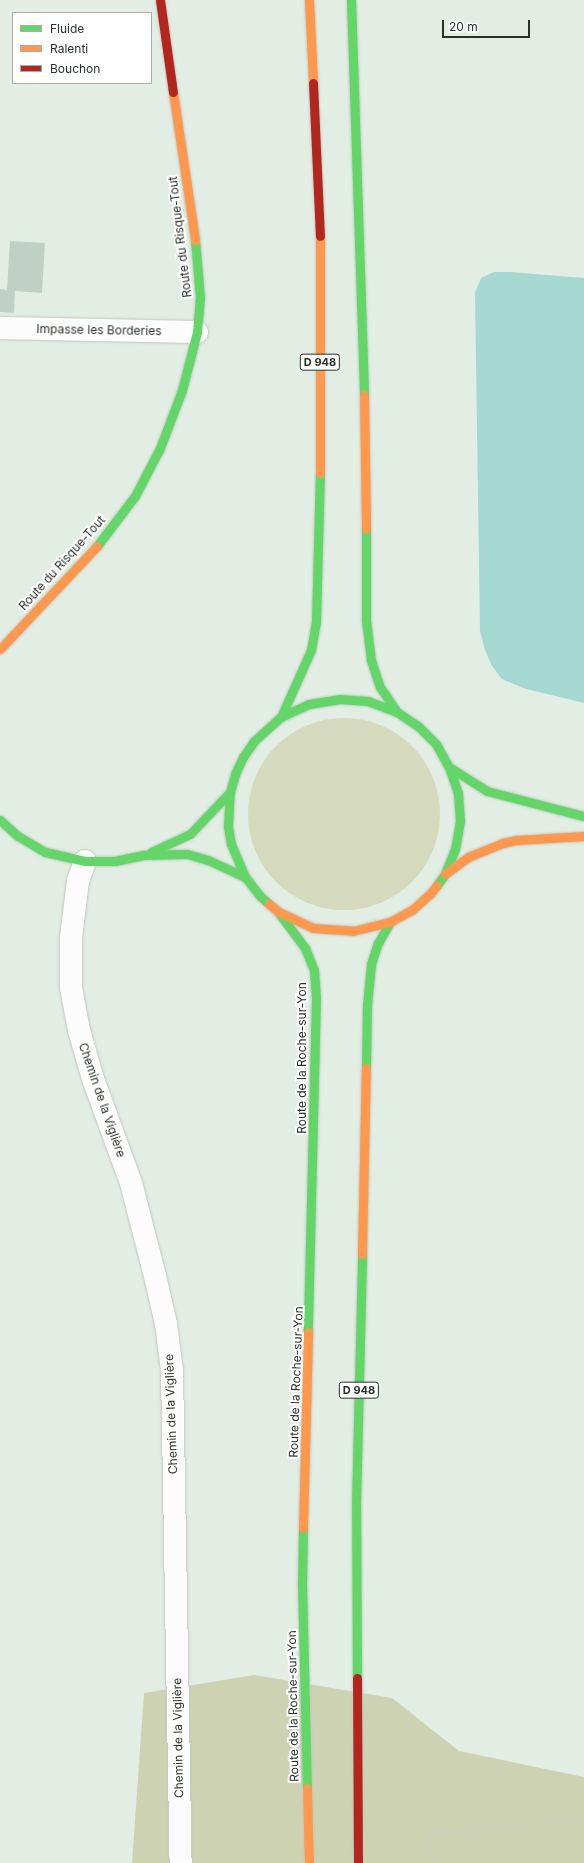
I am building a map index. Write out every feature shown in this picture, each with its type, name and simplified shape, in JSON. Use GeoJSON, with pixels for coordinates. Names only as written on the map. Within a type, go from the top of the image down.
{"type":"FeatureCollection","features":[{"type":"Feature","properties":{"kind":"main road","name":"Route du Risque-Tout"},"geometry":{"type":"LineString","coordinates":[[0,650],[100,542],[135,496],[160,448],[182,390],[197,332],[200,298],[198,258],[160,0]]}},
{"type":"Feature","properties":{"kind":"main road","name":"D 948"},"geometry":{"type":"LineString","coordinates":[[282,717],[311,650],[316,622],[320,491],[321,253],[309,0]]}},
{"type":"Feature","properties":{"kind":"main road"},"geometry":{"type":"LineString","coordinates":[[350,0],[359,216],[366,463],[366,620],[371,660],[380,687],[397,712]]}},
{"type":"Feature","properties":{"kind":"main road"},"geometry":{"type":"LineString","coordinates":[[338,698],[368,701],[397,712],[418,726],[436,744],[449,767],[458,793],[460,821],[455,849],[445,874],[430,894],[412,910],[390,922],[353,932],[314,928],[278,912],[260,896],[245,877],[231,844],[228,809],[230,792],[243,757],[267,728],[282,717],[309,704],[338,698]]}},
{"type":"Feature","properties":{"kind":"main road"},"geometry":{"type":"LineString","coordinates":[[449,767],[472,783],[487,791],[584,816]]}},
{"type":"Feature","properties":{"kind":"main road"},"geometry":{"type":"LineString","coordinates":[[144,855],[190,834],[230,792]]}},
{"type":"Feature","properties":{"kind":"main road"},"geometry":{"type":"LineString","coordinates":[[0,820],[18,836],[45,852],[84,861],[115,861],[144,855],[187,854],[208,860],[245,877]]}},
{"type":"Feature","properties":{"kind":"main road"},"geometry":{"type":"LineString","coordinates":[[445,874],[468,857],[502,843],[516,840],[584,836]]}},
{"type":"Feature","properties":{"kind":"main road","name":"Route de la Roche-sur-Yon"},"geometry":{"type":"LineString","coordinates":[[278,912],[305,948],[314,970],[316,997],[302,1583],[309,1863]]}},
{"type":"Feature","properties":{"kind":"main road","name":"D 948"},"geometry":{"type":"LineString","coordinates":[[358,1863],[356,1505],[367,1005],[370,964],[378,943],[390,922]]}},
{"type":"Feature","properties":{"kind":"street","name":"Impasse les Borderies"},"geometry":{"type":"LineString","coordinates":[[0,328],[197,332]]}},
{"type":"Feature","properties":{"kind":"street","name":"Chemin de la Viglière"},"geometry":{"type":"LineString","coordinates":[[84,861],[78,881],[71,938],[71,988],[79,1030],[93,1079],[130,1183],[151,1261],[166,1324],[172,1370],[181,1863]]}},
{"type":"Feature","properties":{"kind":"path"},"geometry":{"type":"LineString","coordinates":[[433,1863],[428,1833],[584,1819]]}},
{"type":"Feature","properties":{"kind":"green space"},"geometry":{"type":"Polygon","coordinates":[[[353,718],[363,719],[389,729],[405,739],[419,753],[433,777],[439,795],[439,833],[433,851],[419,875],[405,889],[381,903],[363,909],[335,910],[325,909],[299,899],[283,889],[269,875],[255,851],[249,833],[248,805],[249,795],[259,769],[269,753],[283,739],[307,725],[325,719],[353,718]]]}},
{"type":"Feature","properties":{"kind":"green space"},"geometry":{"type":"Polygon","coordinates":[[[254,1675],[392,1698],[459,1751],[584,1777],[584,1863],[132,1863],[144,1693],[254,1675]]]}},
{"type":"Feature","properties":{"kind":"water"},"geometry":{"type":"Polygon","coordinates":[[[494,272],[584,278],[584,703],[523,688],[502,679],[492,666],[485,650],[480,631],[475,293],[481,278],[494,272]]]}},
{"type":"Feature","properties":{"kind":"building"},"geometry":{"type":"Polygon","coordinates":[[[10,241],[45,243],[42,293],[15,291],[14,313],[0,312],[0,289],[7,290],[10,241]]]}},
{"type":"Feature","properties":{"kind":"traffic: fast"},"geometry":{"type":"LineString","coordinates":[[351,0],[364,395]]}},
{"type":"Feature","properties":{"kind":"traffic: fast"},"geometry":{"type":"LineString","coordinates":[[97,546],[135,496],[160,448],[182,390],[197,332],[200,298],[195,240]]}},
{"type":"Feature","properties":{"kind":"traffic: fast"},"geometry":{"type":"LineString","coordinates":[[269,904],[260,896],[245,877],[231,844],[228,827],[230,792],[235,774],[243,757],[254,741],[281,717],[311,650],[316,622],[320,473]]}},
{"type":"Feature","properties":{"kind":"traffic: fast"},"geometry":{"type":"LineString","coordinates":[[366,529],[366,620],[371,660],[380,687],[397,712]]}},
{"type":"Feature","properties":{"kind":"traffic: fast"},"geometry":{"type":"LineString","coordinates":[[281,717],[309,704],[339,699],[368,701],[397,712],[418,726],[436,744],[449,767],[458,793],[460,821],[455,849],[445,874],[437,885]]}},
{"type":"Feature","properties":{"kind":"traffic: fast"},"geometry":{"type":"LineString","coordinates":[[449,767],[487,791],[584,816]]}},
{"type":"Feature","properties":{"kind":"traffic: fast"},"geometry":{"type":"LineString","coordinates":[[151,852],[190,834],[230,792]]}},
{"type":"Feature","properties":{"kind":"traffic: fast"},"geometry":{"type":"LineString","coordinates":[[0,820],[18,836],[45,852],[85,861],[115,861],[144,855],[187,854],[208,860],[245,877]]}},
{"type":"Feature","properties":{"kind":"traffic: fast"},"geometry":{"type":"LineString","coordinates":[[279,913],[305,948],[314,970],[316,997],[308,1332]]}},
{"type":"Feature","properties":{"kind":"traffic: fast"},"geometry":{"type":"LineString","coordinates":[[366,1068],[367,1005],[371,964],[378,943],[390,922]]}},
{"type":"Feature","properties":{"kind":"traffic: fast"},"geometry":{"type":"LineString","coordinates":[[357,1678],[356,1505],[362,1254]]}},
{"type":"Feature","properties":{"kind":"traffic: fast"},"geometry":{"type":"LineString","coordinates":[[303,1528],[302,1583],[307,1788]]}},
{"type":"Feature","properties":{"kind":"traffic: slow"},"geometry":{"type":"LineString","coordinates":[[309,0],[313,83]]}},
{"type":"Feature","properties":{"kind":"traffic: slow"},"geometry":{"type":"LineString","coordinates":[[173,92],[195,240]]}},
{"type":"Feature","properties":{"kind":"traffic: slow"},"geometry":{"type":"LineString","coordinates":[[320,236],[320,473]]}},
{"type":"Feature","properties":{"kind":"traffic: slow"},"geometry":{"type":"LineString","coordinates":[[364,395],[366,529]]}},
{"type":"Feature","properties":{"kind":"traffic: slow"},"geometry":{"type":"LineString","coordinates":[[0,649],[97,546]]}},
{"type":"Feature","properties":{"kind":"traffic: slow"},"geometry":{"type":"LineString","coordinates":[[445,874],[468,857],[502,843],[516,840],[584,836]]}},
{"type":"Feature","properties":{"kind":"traffic: slow"},"geometry":{"type":"LineString","coordinates":[[269,904],[279,912],[314,928],[353,931],[390,922],[412,910],[430,894],[437,885]]}},
{"type":"Feature","properties":{"kind":"traffic: slow"},"geometry":{"type":"LineString","coordinates":[[362,1254],[366,1068]]}},
{"type":"Feature","properties":{"kind":"traffic: slow"},"geometry":{"type":"LineString","coordinates":[[303,1528],[308,1332]]}},
{"type":"Feature","properties":{"kind":"traffic: slow"},"geometry":{"type":"LineString","coordinates":[[307,1788],[309,1863]]}},
{"type":"Feature","properties":{"kind":"traffic: jam"},"geometry":{"type":"LineString","coordinates":[[160,0],[173,92]]}},
{"type":"Feature","properties":{"kind":"traffic: jam"},"geometry":{"type":"LineString","coordinates":[[313,83],[320,236]]}},
{"type":"Feature","properties":{"kind":"traffic: jam"},"geometry":{"type":"LineString","coordinates":[[357,1678],[358,1863]]}}]}
